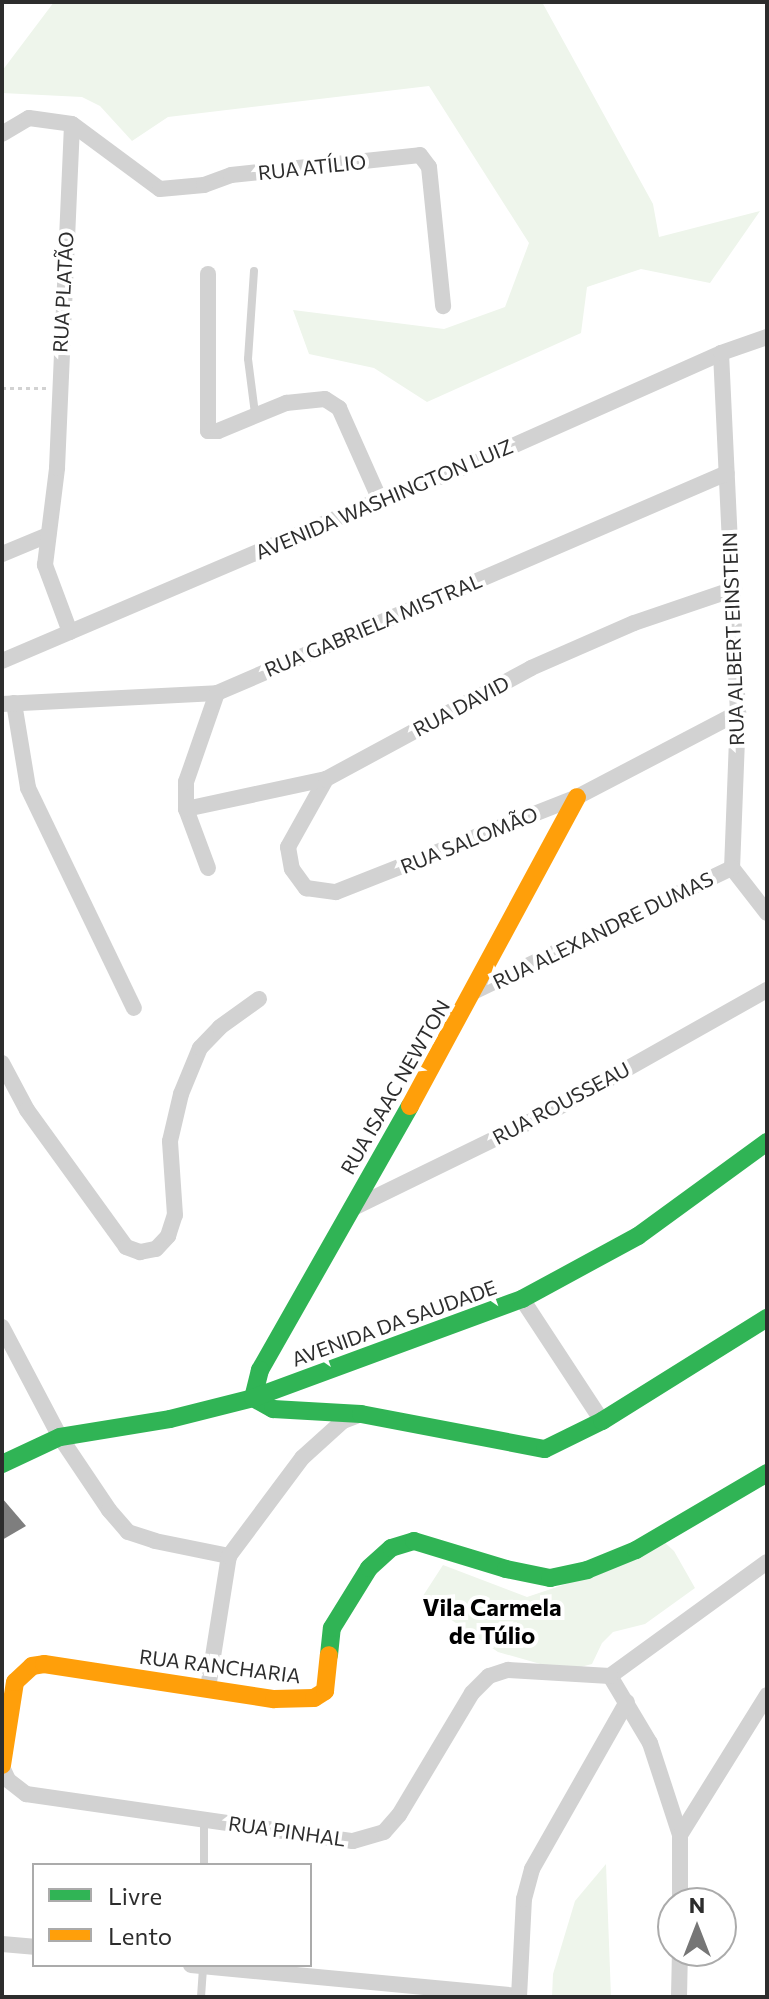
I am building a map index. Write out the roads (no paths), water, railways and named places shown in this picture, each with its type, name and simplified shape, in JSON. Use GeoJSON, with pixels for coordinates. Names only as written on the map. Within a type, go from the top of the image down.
{"type":"FeatureCollection","features":[{"type":"Feature","properties":{"kind":"street"},"geometry":{"type":"LineString","coordinates":[[2,134],[29,118],[72,124]]}},
{"type":"Feature","properties":{"kind":"street","name":"RUA ATÍLIO"},"geometry":{"type":"LineString","coordinates":[[72,124],[160,189],[204,185],[231,175],[420,155],[429,167],[443,306]]}},
{"type":"Feature","properties":{"kind":"street","name":"RUA PLATÃO"},"geometry":{"type":"LineString","coordinates":[[70,632],[45,565],[57,468],[72,124]]}},
{"type":"Feature","properties":{"kind":"street"},"geometry":{"type":"LineString","coordinates":[[208,274],[205,427],[212,432],[306,398],[325,399],[339,408],[380,500]]}},
{"type":"Feature","properties":{"kind":"street","name":"AVENIDA WASHINGTON LUIZ"},"geometry":{"type":"LineString","coordinates":[[2,661],[380,500],[470,465],[721,353],[767,337]]}},
{"type":"Feature","properties":{"kind":"street","name":"RUA ALBERT EINSTEIN"},"geometry":{"type":"LineString","coordinates":[[721,353],[738,713],[732,868]]}},
{"type":"Feature","properties":{"kind":"street","name":"RUA GABRIELA MISTRAL"},"geometry":{"type":"LineString","coordinates":[[8,704],[217,693],[727,473]]}},
{"type":"Feature","properties":{"kind":"street"},"geometry":{"type":"LineString","coordinates":[[2,554],[48,535]]}},
{"type":"Feature","properties":{"kind":"street","name":"RUA DAVID"},"geometry":{"type":"LineString","coordinates":[[186,809],[326,779],[531,668],[634,623],[734,589]]}},
{"type":"Feature","properties":{"kind":"street"},"geometry":{"type":"LineString","coordinates":[[208,868],[186,809],[186,782],[217,693]]}},
{"type":"Feature","properties":{"kind":"street"},"geometry":{"type":"LineString","coordinates":[[8,704],[28,788],[134,1008]]}},
{"type":"Feature","properties":{"kind":"street","name":"RUA SALOMÃO"},"geometry":{"type":"LineString","coordinates":[[326,779],[288,847],[292,869],[306,888],[336,892],[577,797],[738,713]]}},
{"type":"Feature","properties":{"kind":"street","name":"RUA ISAAC NEWTON"},"geometry":{"type":"LineString","coordinates":[[253,1398],[260,1370],[475,991],[577,797]]}},
{"type":"Feature","properties":{"kind":"street"},"geometry":{"type":"LineString","coordinates":[[732,868],[767,913]]}},
{"type":"Feature","properties":{"kind":"street","name":"RUA ALEXANDRE DUMAS"},"geometry":{"type":"LineString","coordinates":[[475,991],[732,868]]}},
{"type":"Feature","properties":{"kind":"street","name":"RUA ROUSSEAU"},"geometry":{"type":"LineString","coordinates":[[351,1210],[552,1111],[767,990]]}},
{"type":"Feature","properties":{"kind":"street"},"geometry":{"type":"LineString","coordinates":[[2,1063],[27,1110],[126,1247],[140,1252],[156,1249],[168,1236],[175,1215],[170,1141],[181,1094],[200,1048],[220,1027],[259,999]]}},
{"type":"Feature","properties":{"kind":"street","name":"AVENIDA DA SAUDADE"},"geometry":{"type":"LineString","coordinates":[[2,1464],[60,1437],[170,1419],[253,1398],[522,1299],[609,1254],[767,1142]]}},
{"type":"Feature","properties":{"kind":"street"},"geometry":{"type":"LineString","coordinates":[[522,1299],[602,1421]]}},
{"type":"Feature","properties":{"kind":"street"},"geometry":{"type":"LineString","coordinates":[[253,1398],[273,1409],[361,1414],[545,1449],[602,1421],[767,1318]]}},
{"type":"Feature","properties":{"kind":"street"},"geometry":{"type":"LineString","coordinates":[[2,1327],[60,1437],[109,1510],[128,1532],[155,1541],[229,1556]]}},
{"type":"Feature","properties":{"kind":"street"},"geometry":{"type":"LineString","coordinates":[[208,1688],[229,1556],[302,1458],[343,1421],[361,1414]]}},
{"type":"Feature","properties":{"kind":"street","name":"RUA RANCHARIA"},"geometry":{"type":"LineString","coordinates":[[26,1794],[8,1780],[2,1766],[15,1682],[32,1666],[44,1664],[303,1700],[325,1691],[332,1628],[369,1568],[391,1548],[414,1541],[506,1569],[550,1578],[587,1570],[636,1550],[767,1473]]}},
{"type":"Feature","properties":{"kind":"street"},"geometry":{"type":"LineString","coordinates":[[680,1887],[680,1835],[650,1743],[610,1676],[767,1562]]}},
{"type":"Feature","properties":{"kind":"street","name":"RUA PINHAL"},"geometry":{"type":"LineString","coordinates":[[26,1794],[353,1841],[384,1832],[399,1815],[472,1693],[489,1676],[508,1670],[610,1676]]}},
{"type":"Feature","properties":{"kind":"street"},"geometry":{"type":"LineString","coordinates":[[680,1835],[767,1695]]}},
{"type":"Feature","properties":{"kind":"street"},"geometry":{"type":"LineString","coordinates":[[220,1967],[519,1996],[524,1899],[532,1869],[627,1702]]}},
{"type":"Feature","properties":{"kind":"street"},"geometry":{"type":"LineString","coordinates":[[2,1944],[32,1947]]}},
{"type":"Feature","properties":{"kind":"street"},"geometry":{"type":"LineString","coordinates":[[679,1997],[680,1967]]}},
{"type":"Feature","properties":{"kind":"lane"},"geometry":{"type":"LineString","coordinates":[[254,271],[248,359],[255,414]]}},
{"type":"Feature","properties":{"kind":"lane"},"geometry":{"type":"LineString","coordinates":[[204,1819],[204,1863]]}},
{"type":"Feature","properties":{"kind":"lane"},"geometry":{"type":"LineString","coordinates":[[199,1967],[201,1997]]}},
{"type":"Feature","properties":{"kind":"district","name":"Vila Carmela de Túlio"},"geometry":{"type":"Point","coordinates":[492,1621]}}]}
